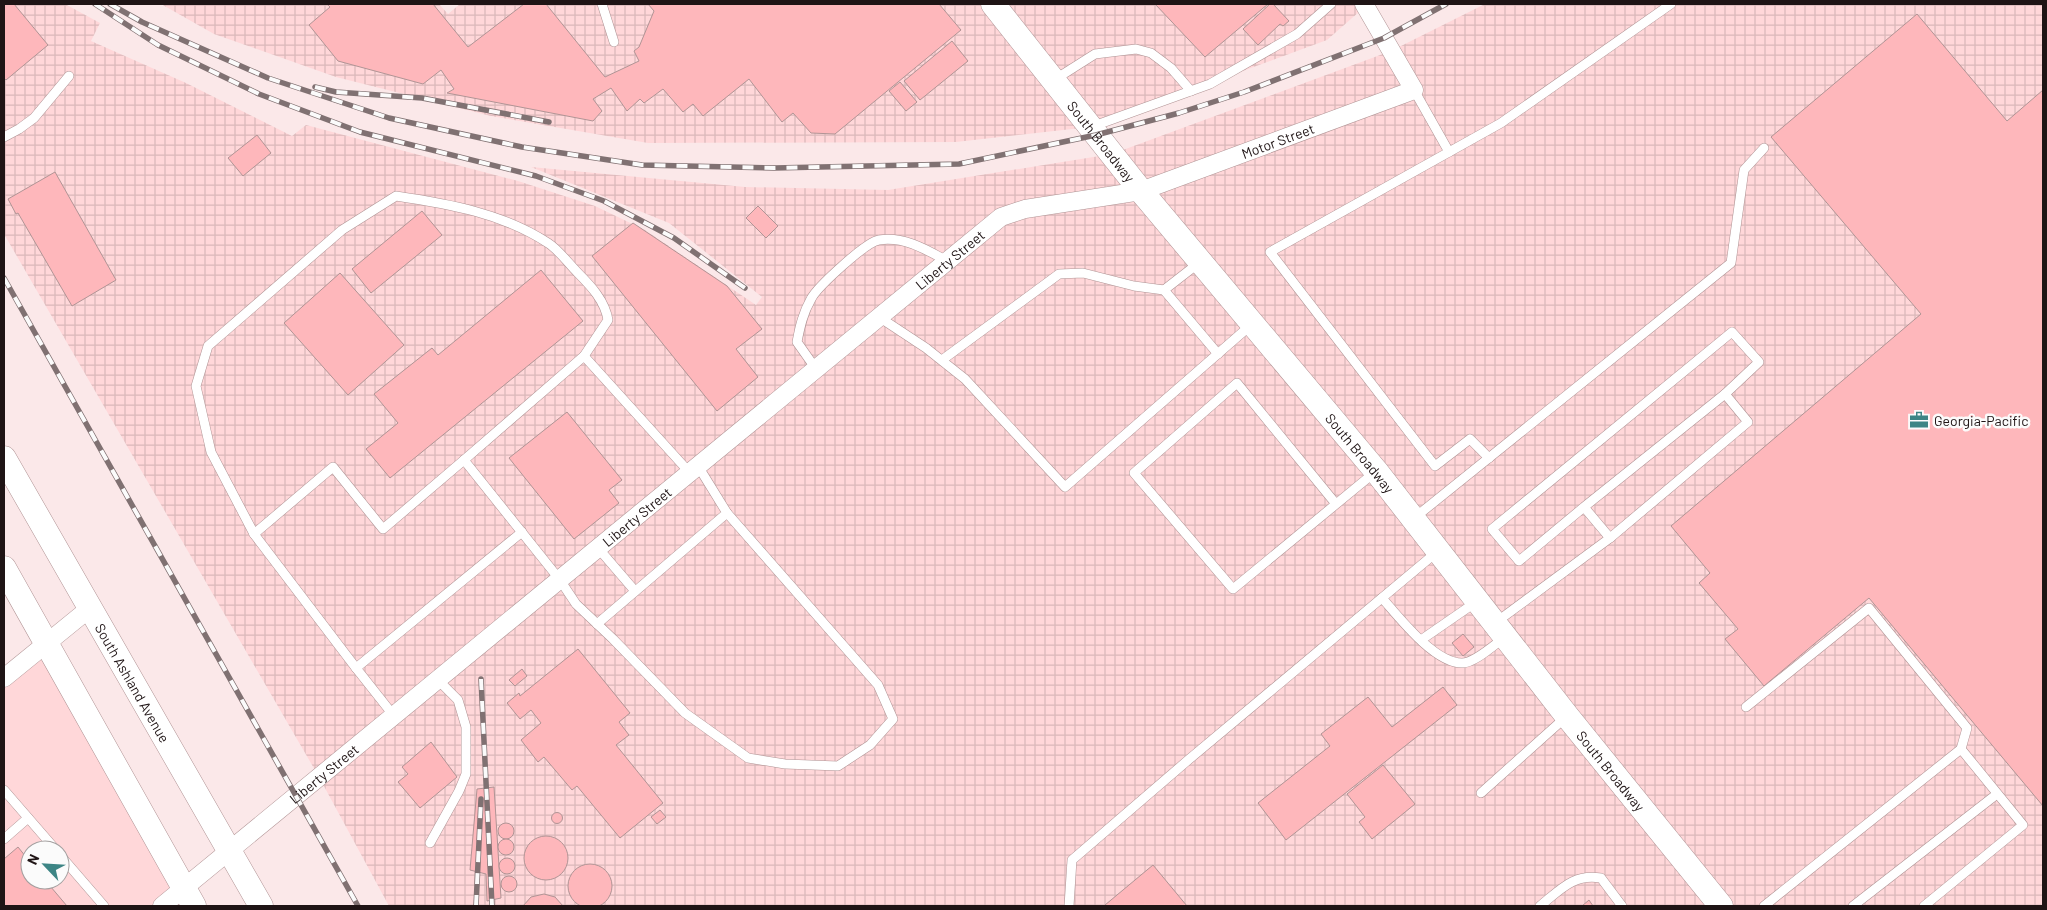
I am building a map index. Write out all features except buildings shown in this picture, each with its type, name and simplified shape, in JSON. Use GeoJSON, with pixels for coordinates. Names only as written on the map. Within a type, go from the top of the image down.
{"type":"FeatureCollection","features":[{"type":"Feature","properties":{"kind":"street","name":"South Broadway"},"geometry":{"type":"LineString","coordinates":[[993,4],[1141,191],[1376,472],[1567,716],[1721,906]]}},
{"type":"Feature","properties":{"kind":"street"},"geometry":{"type":"LineString","coordinates":[[1364,4],[1414,90]]}},
{"type":"Feature","properties":{"kind":"street","name":"Motor Street"},"geometry":{"type":"LineString","coordinates":[[1141,191],[1414,90]]}},
{"type":"Feature","properties":{"kind":"street","name":"Liberty Street"},"geometry":{"type":"LineString","coordinates":[[162,906],[189,897],[230,851],[1001,217],[1025,209],[1141,191]]}},
{"type":"Feature","properties":{"kind":"street","name":"South Ashland Avenue"},"geometry":{"type":"LineString","coordinates":[[4,458],[261,906]]}},
{"type":"Feature","properties":{"kind":"street"},"geometry":{"type":"LineString","coordinates":[[4,568],[189,897]]}},
{"type":"Feature","properties":{"kind":"street"},"geometry":{"type":"LineString","coordinates":[[4,678],[90,608]]}},
{"type":"Feature","properties":{"kind":"lane"},"geometry":{"type":"LineString","coordinates":[[602,4],[614,42]]}},
{"type":"Feature","properties":{"kind":"lane"},"geometry":{"type":"LineString","coordinates":[[1090,127],[1210,84],[1297,34],[1331,4]]}},
{"type":"Feature","properties":{"kind":"lane"},"geometry":{"type":"LineString","coordinates":[[1489,458],[1470,439],[1435,466],[1270,252],[1501,123],[1671,4]]}},
{"type":"Feature","properties":{"kind":"lane"},"geometry":{"type":"LineString","coordinates":[[1053,80],[1095,54],[1136,50],[1151,53],[1171,68],[1191,91]]}},
{"type":"Feature","properties":{"kind":"lane"},"geometry":{"type":"LineString","coordinates":[[4,136],[20,129],[34,118],[69,76]]}},
{"type":"Feature","properties":{"kind":"lane"},"geometry":{"type":"LineString","coordinates":[[1414,90],[1449,152]]}},
{"type":"Feature","properties":{"kind":"lane"},"geometry":{"type":"LineString","coordinates":[[1413,519],[1731,263],[1744,170],[1764,148]]}},
{"type":"Feature","properties":{"kind":"lane"},"geometry":{"type":"LineString","coordinates":[[254,534],[333,467],[383,529],[584,356],[608,320],[606,307],[584,280],[549,244],[509,222],[454,205],[396,196],[342,230],[208,346],[196,386],[211,452],[254,534],[394,716]]}},
{"type":"Feature","properties":{"kind":"lane"},"geometry":{"type":"LineString","coordinates":[[816,370],[798,342],[801,318],[812,297],[864,246],[879,240],[904,241],[927,250],[947,261]]}},
{"type":"Feature","properties":{"kind":"lane"},"geometry":{"type":"LineString","coordinates":[[1164,290],[1200,262]]}},
{"type":"Feature","properties":{"kind":"lane"},"geometry":{"type":"LineString","coordinates":[[942,360],[1059,274],[1083,273],[1134,286],[1164,290],[1218,354]]}},
{"type":"Feature","properties":{"kind":"lane"},"geometry":{"type":"LineString","coordinates":[[879,317],[942,360],[966,379],[1065,487],[1253,324]]}},
{"type":"Feature","properties":{"kind":"lane"},"geometry":{"type":"LineString","coordinates":[[1732,332],[1759,362],[1725,394],[1584,507],[1519,560],[1492,529],[1732,332]]}},
{"type":"Feature","properties":{"kind":"lane"},"geometry":{"type":"LineString","coordinates":[[464,460],[560,580],[576,604],[685,713],[748,758],[785,764],[838,766],[870,744],[893,719],[878,685],[727,513],[694,469],[584,356]]}},
{"type":"Feature","properties":{"kind":"lane"},"geometry":{"type":"LineString","coordinates":[[1336,504],[1237,383],[1134,473],[1233,589],[1376,472]]}},
{"type":"Feature","properties":{"kind":"lane"},"geometry":{"type":"LineString","coordinates":[[1382,598],[1426,646],[1448,659],[1463,663],[1478,656],[1500,630],[1748,422],[1725,394]]}},
{"type":"Feature","properties":{"kind":"lane"},"geometry":{"type":"LineString","coordinates":[[1584,507],[1610,538]]}},
{"type":"Feature","properties":{"kind":"lane"},"geometry":{"type":"LineString","coordinates":[[597,624],[727,513]]}},
{"type":"Feature","properties":{"kind":"lane"},"geometry":{"type":"LineString","coordinates":[[356,668],[522,532]]}},
{"type":"Feature","properties":{"kind":"lane"},"geometry":{"type":"LineString","coordinates":[[598,548],[635,591]]}},
{"type":"Feature","properties":{"kind":"lane"},"geometry":{"type":"LineString","coordinates":[[1069,906],[1072,860],[1194,755],[1438,551]]}},
{"type":"Feature","properties":{"kind":"lane"},"geometry":{"type":"LineString","coordinates":[[1421,640],[1477,601]]}},
{"type":"Feature","properties":{"kind":"lane"},"geometry":{"type":"LineString","coordinates":[[1746,706],[1869,608],[1966,728],[1961,749],[1764,906]]}},
{"type":"Feature","properties":{"kind":"lane"},"geometry":{"type":"LineString","coordinates":[[430,843],[459,791],[466,774],[466,727],[458,700],[438,680]]}},
{"type":"Feature","properties":{"kind":"lane"},"geometry":{"type":"LineString","coordinates":[[1481,792],[1567,716]]}},
{"type":"Feature","properties":{"kind":"lane"},"geometry":{"type":"LineString","coordinates":[[1924,906],[2023,825],[1961,749]]}},
{"type":"Feature","properties":{"kind":"lane"},"geometry":{"type":"LineString","coordinates":[[4,790],[47,840]]}},
{"type":"Feature","properties":{"kind":"lane"},"geometry":{"type":"LineString","coordinates":[[1853,906],[1997,794]]}},
{"type":"Feature","properties":{"kind":"lane"},"geometry":{"type":"LineString","coordinates":[[4,839],[28,818]]}},
{"type":"Feature","properties":{"kind":"lane"},"geometry":{"type":"LineString","coordinates":[[70,867],[104,906]]}},
{"type":"Feature","properties":{"kind":"lane"},"geometry":{"type":"LineString","coordinates":[[1540,906],[1572,881],[1589,876],[1601,878],[1622,906]]}},
{"type":"Feature","properties":{"kind":"shaded area"},"geometry":{"type":"Polygon","coordinates":[[[4,4],[65,4],[100,23],[91,41],[186,83],[292,136],[306,125],[518,181],[595,206],[645,230],[756,305],[762,297],[669,223],[531,167],[745,187],[888,190],[1112,154],[1391,51],[1485,4],[2043,4],[2043,906],[389,906],[319,777],[4,234],[4,4]]]}},
{"type":"Feature","properties":{"kind":"shaded area"},"geometry":{"type":"Polygon","coordinates":[[[161,4],[439,4],[448,14],[460,4],[1368,4],[1327,40],[1090,127],[956,142],[648,143],[491,116],[336,77],[214,34],[161,4]]]}},
{"type":"Feature","properties":{"kind":"shaded area"},"geometry":{"type":"Polygon","coordinates":[[[46,643],[194,906],[4,906],[4,678],[46,643]]]}},
{"type":"Feature","properties":{"kind":"railway"},"geometry":{"type":"LineString","coordinates":[[95,4],[158,45],[259,94],[360,132],[536,176],[604,201],[674,238],[745,288]]}},
{"type":"Feature","properties":{"kind":"railway"},"geometry":{"type":"LineString","coordinates":[[110,4],[142,22],[268,78],[389,118],[522,147],[642,165],[774,168],[959,164],[1096,135],[1179,113],[1244,92],[1384,38],[1446,4]]}},
{"type":"Feature","properties":{"kind":"railway"},"geometry":{"type":"LineString","coordinates":[[315,87],[336,92],[422,98],[549,122]]}},
{"type":"Feature","properties":{"kind":"railway"},"geometry":{"type":"LineString","coordinates":[[4,278],[358,906]]}},
{"type":"Feature","properties":{"kind":"railway"},"geometry":{"type":"LineString","coordinates":[[481,679],[492,906]]}},
{"type":"Feature","properties":{"kind":"railway"},"geometry":{"type":"LineString","coordinates":[[476,906],[481,799]]}},
{"type":"Feature","properties":{"kind":"place","name":"Georgia-Pacific"},"geometry":{"type":"Point","coordinates":[1919,420]}}]}
